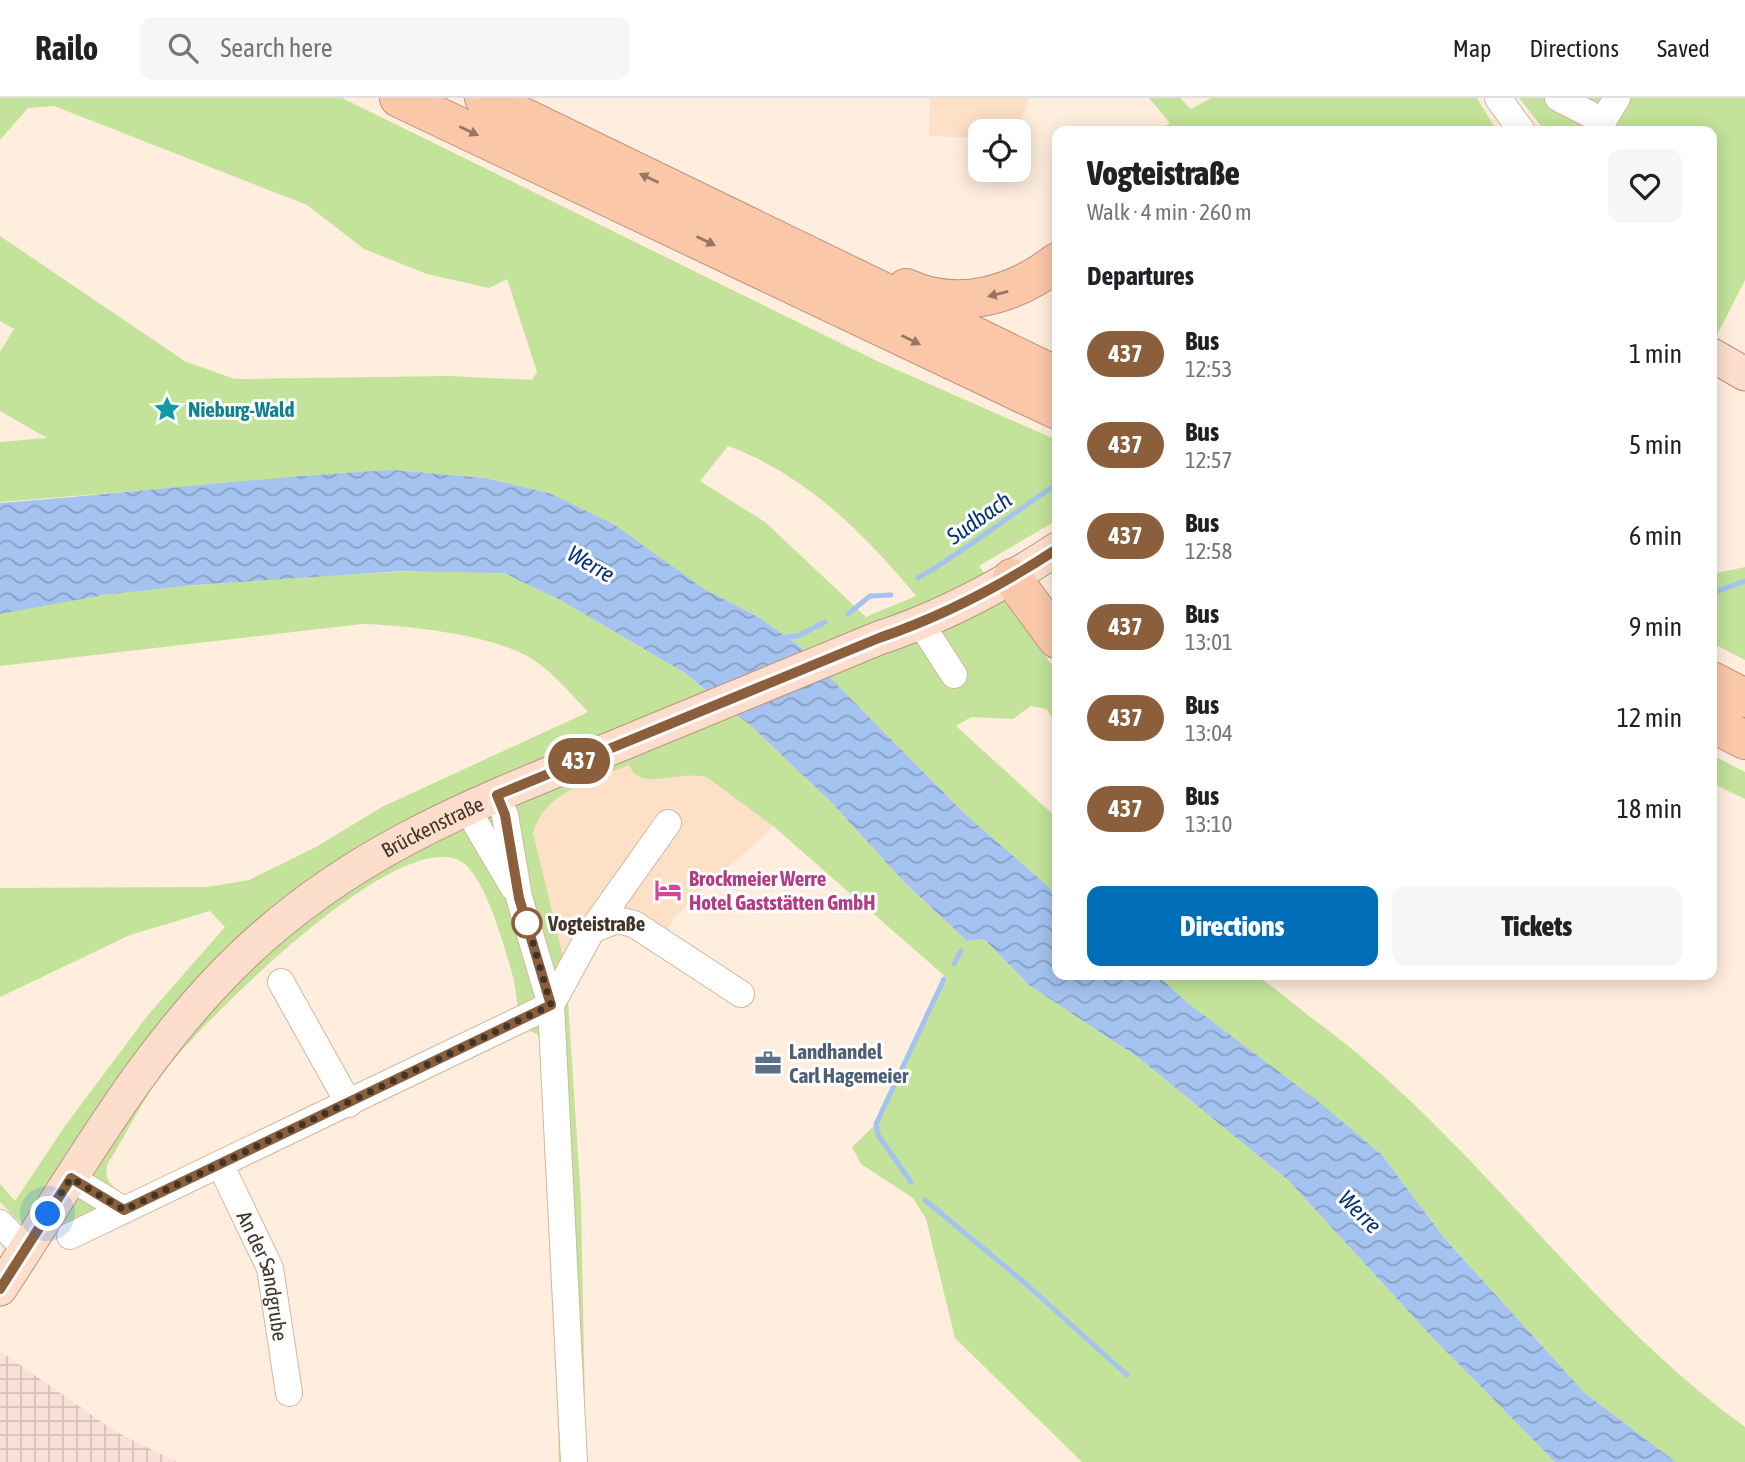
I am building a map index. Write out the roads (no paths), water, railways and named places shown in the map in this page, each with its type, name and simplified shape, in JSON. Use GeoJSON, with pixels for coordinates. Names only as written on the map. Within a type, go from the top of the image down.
{"type":"FeatureCollection","features":[{"type":"Feature","properties":{"kind":"highway"},"geometry":{"type":"LineString","coordinates":[[399,98],[1052,408]]}},
{"type":"Feature","properties":{"kind":"highway"},"geometry":{"type":"LineString","coordinates":[[484,98],[1052,374]]}},
{"type":"Feature","properties":{"kind":"highway"},"geometry":{"type":"LineString","coordinates":[[777,239],[801,239],[911,290],[951,299],[999,296],[1035,279],[1052,266]]}},
{"type":"Feature","properties":{"kind":"highway"},"geometry":{"type":"LineString","coordinates":[[1012,578],[1052,632]]}},
{"type":"Feature","properties":{"kind":"highway"},"geometry":{"type":"LineString","coordinates":[[1717,684],[1745,698]]}},
{"type":"Feature","properties":{"kind":"highway"},"geometry":{"type":"LineString","coordinates":[[1717,726],[1745,740]]}},
{"type":"Feature","properties":{"kind":"main road"},"geometry":{"type":"LineString","coordinates":[[1717,358],[1745,374]]}},
{"type":"Feature","properties":{"kind":"main road","name":"Brückenstraße"},"geometry":{"type":"LineString","coordinates":[[0,1289],[71,1178],[158,1051],[241,957],[283,919],[348,871],[466,807],[879,638],[921,624],[1012,578],[1052,552]]}},
{"type":"Feature","properties":{"kind":"street"},"geometry":{"type":"LineString","coordinates":[[1498,98],[1517,126]]}},
{"type":"Feature","properties":{"kind":"street"},"geometry":{"type":"LineString","coordinates":[[1558,98],[1602,121],[1617,98]]}},
{"type":"Feature","properties":{"kind":"street"},"geometry":{"type":"LineString","coordinates":[[921,624],[954,675]]}},
{"type":"Feature","properties":{"kind":"street"},"geometry":{"type":"LineString","coordinates":[[497,795],[505,815],[519,898],[551,1005],[574,1462]]}},
{"type":"Feature","properties":{"kind":"street"},"geometry":{"type":"LineString","coordinates":[[466,807],[519,898]]}},
{"type":"Feature","properties":{"kind":"street"},"geometry":{"type":"LineString","coordinates":[[70,1236],[221,1166],[551,1005],[592,930],[668,824]]}},
{"type":"Feature","properties":{"kind":"street"},"geometry":{"type":"LineString","coordinates":[[592,930],[617,920],[634,924],[741,994]]}},
{"type":"Feature","properties":{"kind":"street"},"geometry":{"type":"LineString","coordinates":[[281,982],[349,1104]]}},
{"type":"Feature","properties":{"kind":"street","name":"An der Sandgrube"},"geometry":{"type":"LineString","coordinates":[[221,1166],[270,1268],[289,1393]]}},
{"type":"Feature","properties":{"kind":"street"},"geometry":{"type":"LineString","coordinates":[[71,1178],[124,1210]]}},
{"type":"Feature","properties":{"kind":"street"},"geometry":{"type":"LineString","coordinates":[[0,1223],[26,1250]]}},
{"type":"Feature","properties":{"kind":"water","name":"Werre"},"geometry":{"type":"Polygon","coordinates":[[[394,470],[485,478],[549,493],[615,525],[701,587],[760,618],[798,645],[965,814],[1052,890],[1052,980],[1163,980],[1189,1004],[1319,1102],[1382,1155],[1445,1239],[1585,1393],[1676,1462],[1555,1462],[1430,1335],[1288,1180],[1139,1058],[1029,985],[986,941],[967,941],[905,883],[830,801],[751,726],[685,673],[562,601],[504,573],[403,571],[195,585],[103,595],[0,614],[0,503],[394,470]]]}},
{"type":"Feature","properties":{"kind":"waterway","name":"Sudbach"},"geometry":{"type":"LineString","coordinates":[[918,578],[1052,487]]}},
{"type":"Feature","properties":{"kind":"waterway","name":"Sudbach"},"geometry":{"type":"LineString","coordinates":[[1717,591],[1745,581]]}},
{"type":"Feature","properties":{"kind":"waterway","name":"Sudbach"},"geometry":{"type":"LineString","coordinates":[[848,614],[870,596],[891,595]]}},
{"type":"Feature","properties":{"kind":"waterway","name":"Sudbach"},"geometry":{"type":"LineString","coordinates":[[779,638],[798,636],[825,622]]}},
{"type":"Feature","properties":{"kind":"waterway"},"geometry":{"type":"LineString","coordinates":[[954,964],[961,951]]}},
{"type":"Feature","properties":{"kind":"waterway"},"geometry":{"type":"LineString","coordinates":[[911,1182],[878,1135],[876,1124],[944,979]]}},
{"type":"Feature","properties":{"kind":"waterway"},"geometry":{"type":"LineString","coordinates":[[925,1200],[1025,1283],[1127,1375]]}},
{"type":"Feature","properties":{"kind":"place","name":"Nieburg-Wald"},"geometry":{"type":"Point","coordinates":[167,409]}},
{"type":"Feature","properties":{"kind":"place","name":"Brockmeier Werre Hotel Gaststätten GmbH"},"geometry":{"type":"Point","coordinates":[668,890]}},
{"type":"Feature","properties":{"kind":"place","name":"Vogteistraße"},"geometry":{"type":"Point","coordinates":[527,923]}},
{"type":"Feature","properties":{"kind":"place","name":"Landhandel Carl Hagemeier"},"geometry":{"type":"Point","coordinates":[768,1063]}}]}
